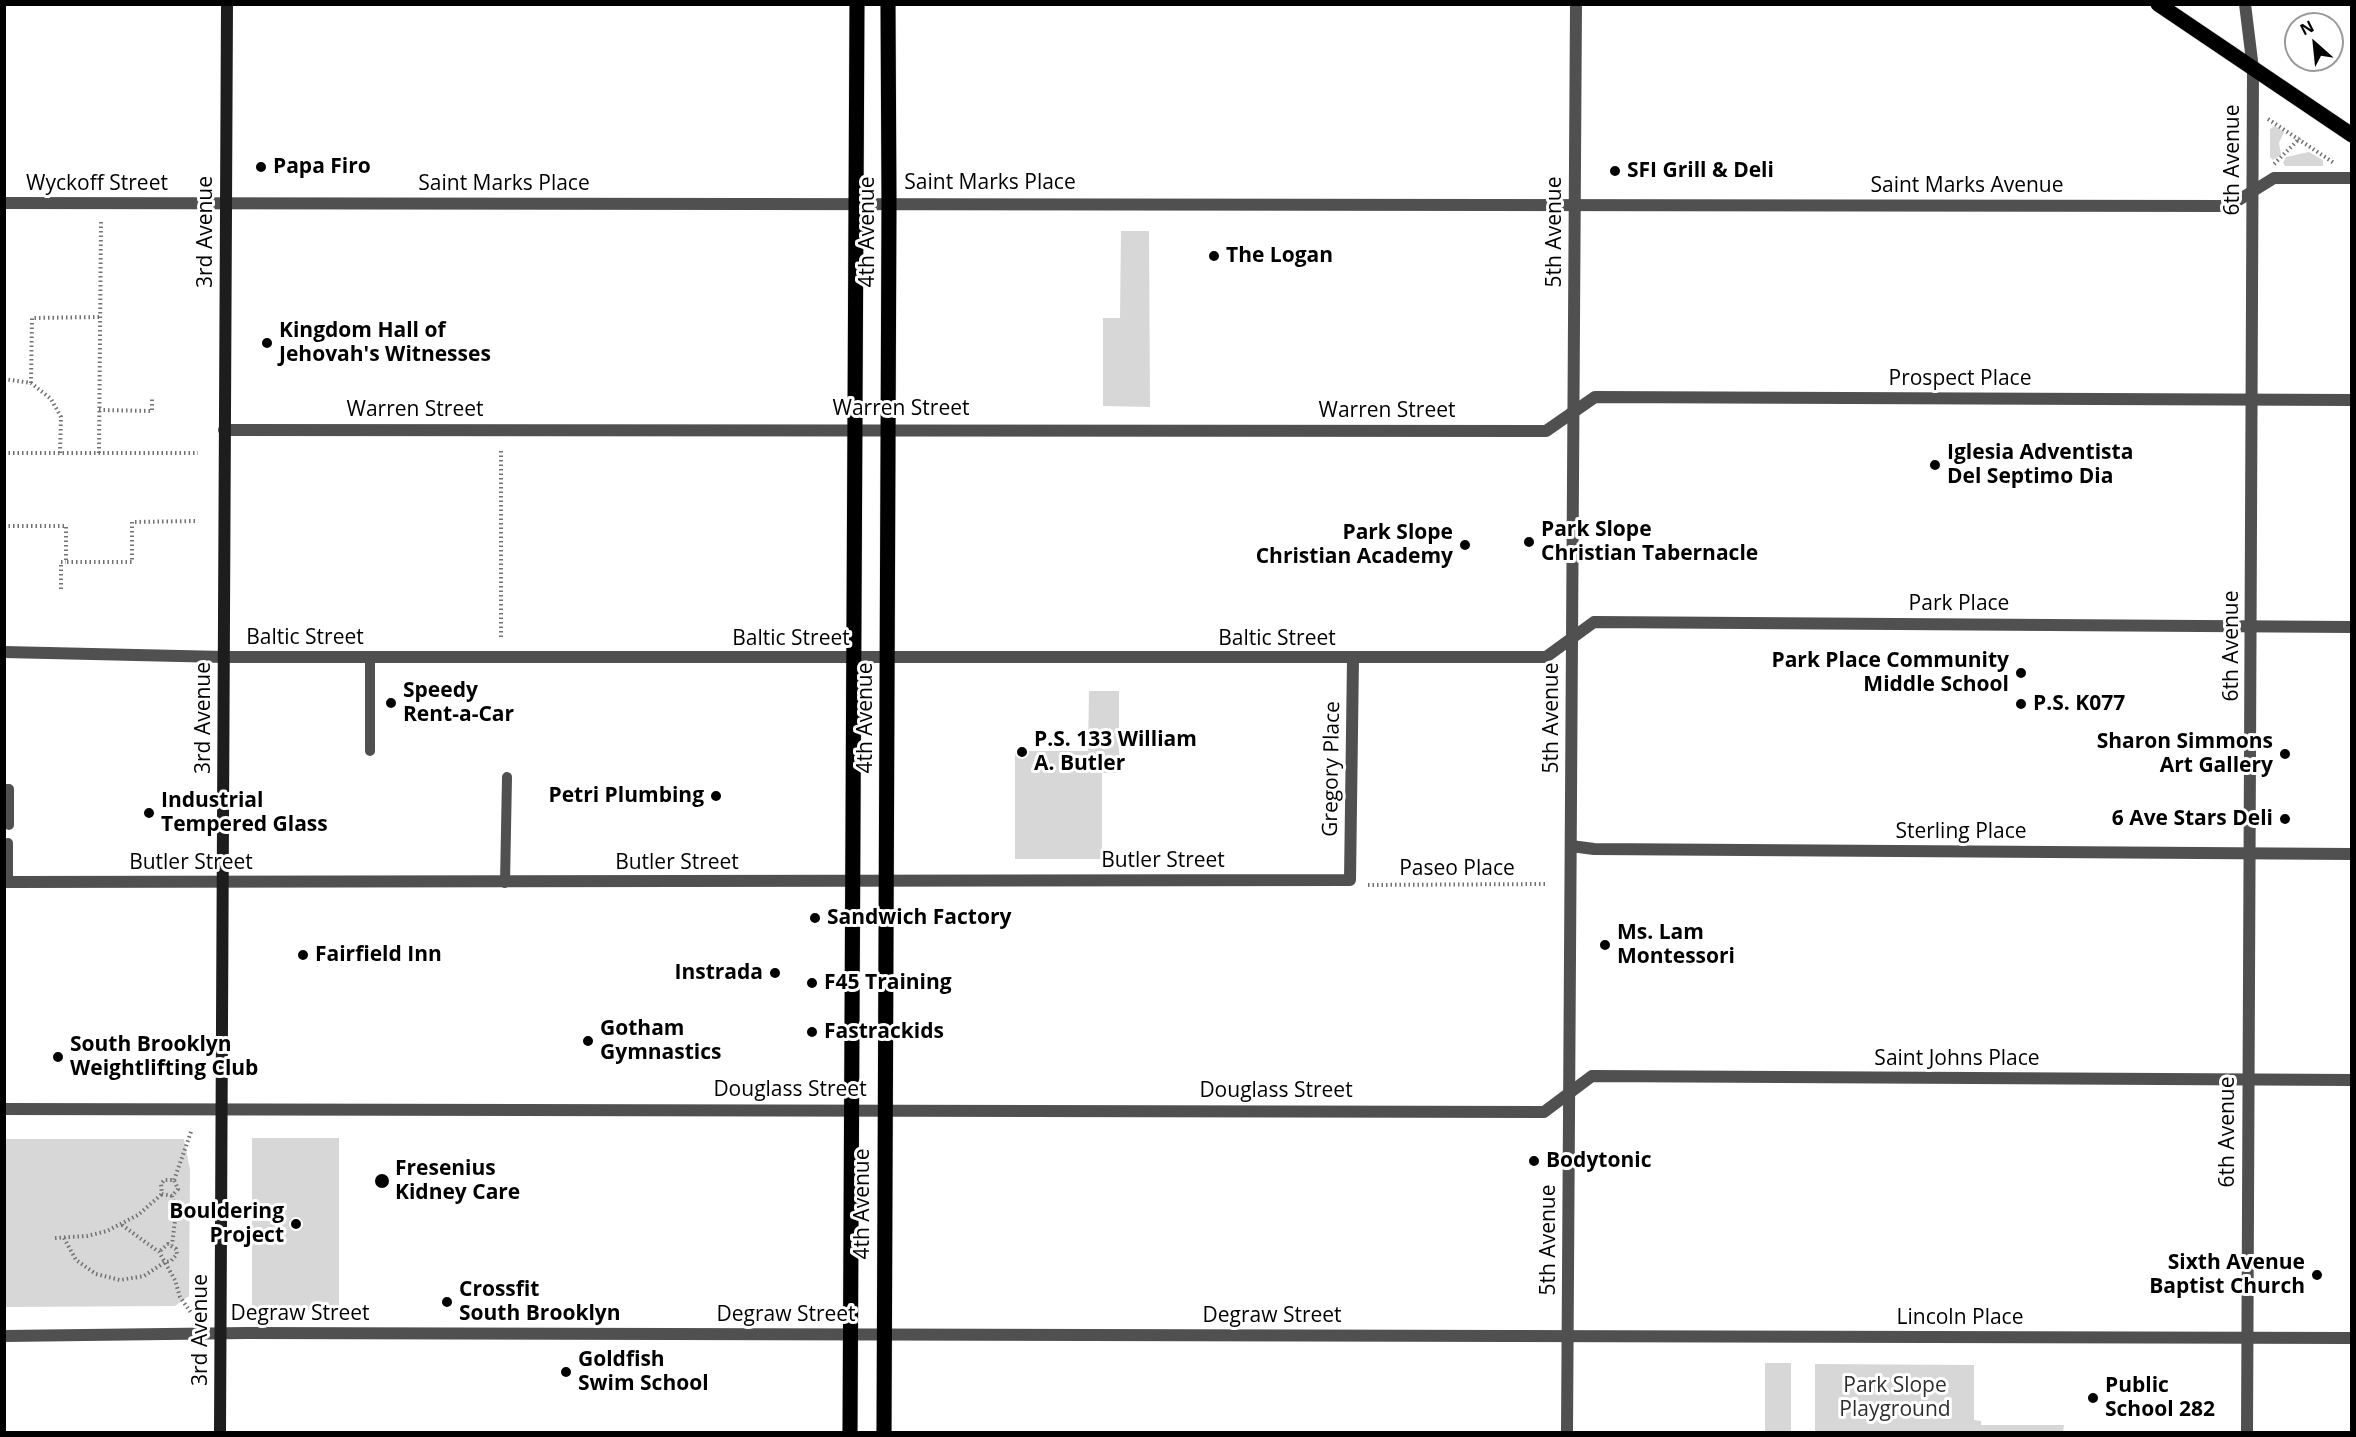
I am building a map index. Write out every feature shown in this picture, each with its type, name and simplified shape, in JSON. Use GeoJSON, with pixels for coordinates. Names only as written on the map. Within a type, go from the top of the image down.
{"type":"FeatureCollection","features":[{"type":"Feature","properties":{"kind":"main road","name":"3rd Avenue"},"geometry":{"type":"LineString","coordinates":[[220,1432],[226,4]]}},
{"type":"Feature","properties":{"kind":"main road","name":"4th Avenue"},"geometry":{"type":"LineString","coordinates":[[850,1432],[857,4]]}},
{"type":"Feature","properties":{"kind":"main road","name":"4th Avenue"},"geometry":{"type":"LineString","coordinates":[[884,1432],[888,4]]}},
{"type":"Feature","properties":{"kind":"main road"},"geometry":{"type":"LineString","coordinates":[[2158,4],[2352,135]]}},
{"type":"Feature","properties":{"kind":"street","name":"5th Avenue"},"geometry":{"type":"LineString","coordinates":[[1567,1432],[1576,4]]}},
{"type":"Feature","properties":{"kind":"street","name":"6th Avenue"},"geometry":{"type":"LineString","coordinates":[[2245,4],[2253,69],[2247,1432]]}},
{"type":"Feature","properties":{"kind":"street","name":"Saint Marks Avenue"},"geometry":{"type":"LineString","coordinates":[[1575,204],[2229,206],[2274,178],[2352,178]]}},
{"type":"Feature","properties":{"kind":"street","name":"Wyckoff Street"},"geometry":{"type":"LineString","coordinates":[[4,203],[226,203]]}},
{"type":"Feature","properties":{"kind":"street","name":"Saint Marks Place"},"geometry":{"type":"LineString","coordinates":[[226,203],[1575,204]]}},
{"type":"Feature","properties":{"kind":"street","name":"Prospect Place"},"geometry":{"type":"LineString","coordinates":[[1573,413],[1596,396],[2352,400]]}},
{"type":"Feature","properties":{"kind":"street","name":"Warren Street"},"geometry":{"type":"LineString","coordinates":[[224,430],[1546,431],[1573,413]]}},
{"type":"Feature","properties":{"kind":"street","name":"Park Place"},"geometry":{"type":"LineString","coordinates":[[1572,639],[1594,622],[2352,627]]}},
{"type":"Feature","properties":{"kind":"street","name":"Baltic Street"},"geometry":{"type":"LineString","coordinates":[[4,652],[224,657],[1546,657],[1572,639]]}},
{"type":"Feature","properties":{"kind":"street","name":"Gregory Place"},"geometry":{"type":"LineString","coordinates":[[1350,880],[1353,658]]}},
{"type":"Feature","properties":{"kind":"street","name":"Sterling Place"},"geometry":{"type":"LineString","coordinates":[[1571,846],[1594,849],[2352,854]]}},
{"type":"Feature","properties":{"kind":"street","name":"Butler Street"},"geometry":{"type":"LineString","coordinates":[[6,882],[1350,880]]}},
{"type":"Feature","properties":{"kind":"street","name":"Saint Johns Place"},"geometry":{"type":"LineString","coordinates":[[1569,1094],[1592,1076],[2352,1080]]}},
{"type":"Feature","properties":{"kind":"street","name":"Douglass Street"},"geometry":{"type":"LineString","coordinates":[[4,1109],[1544,1112],[1569,1094]]}},
{"type":"Feature","properties":{"kind":"street","name":"Degraw Street"},"geometry":{"type":"LineString","coordinates":[[4,1336],[883,1334],[1568,1337]]}},
{"type":"Feature","properties":{"kind":"street","name":"Lincoln Place"},"geometry":{"type":"LineString","coordinates":[[1568,1337],[2352,1338]]}},
{"type":"Feature","properties":{"kind":"lane"},"geometry":{"type":"LineString","coordinates":[[370,657],[370,751]]}},
{"type":"Feature","properties":{"kind":"lane"},"geometry":{"type":"LineString","coordinates":[[505,883],[507,777]]}},
{"type":"Feature","properties":{"kind":"lane"},"geometry":{"type":"LineString","coordinates":[[4,789],[9,789],[9,825]]}},
{"type":"Feature","properties":{"kind":"lane"},"geometry":{"type":"LineString","coordinates":[[6,882],[8,843]]}},
{"type":"Feature","properties":{"kind":"path"},"geometry":{"type":"LineString","coordinates":[[2265,117],[2274,118],[2342,169]]}},
{"type":"Feature","properties":{"kind":"path"},"geometry":{"type":"LineString","coordinates":[[2273,165],[2300,138]]}},
{"type":"Feature","properties":{"kind":"path"},"geometry":{"type":"LineString","coordinates":[[99,453],[101,222]]}},
{"type":"Feature","properties":{"kind":"path"},"geometry":{"type":"LineString","coordinates":[[31,383],[33,318],[100,317]]}},
{"type":"Feature","properties":{"kind":"path"},"geometry":{"type":"LineString","coordinates":[[4,379],[31,383],[43,390],[57,408],[61,417],[60,453]]}},
{"type":"Feature","properties":{"kind":"path"},"geometry":{"type":"LineString","coordinates":[[99,410],[152,411],[152,399]]}},
{"type":"Feature","properties":{"kind":"path"},"geometry":{"type":"LineString","coordinates":[[501,449],[501,637]]}},
{"type":"Feature","properties":{"kind":"path"},"geometry":{"type":"LineString","coordinates":[[4,453],[198,453]]}},
{"type":"Feature","properties":{"kind":"path"},"geometry":{"type":"LineString","coordinates":[[61,589],[61,562],[132,562],[132,522],[196,521]]}},
{"type":"Feature","properties":{"kind":"path"},"geometry":{"type":"LineString","coordinates":[[4,526],[66,526],[66,562]]}},
{"type":"Feature","properties":{"kind":"path","name":"Paseo Place"},"geometry":{"type":"LineString","coordinates":[[1368,885],[1546,884]]}},
{"type":"Feature","properties":{"kind":"path"},"geometry":{"type":"LineString","coordinates":[[172,1196],[178,1189],[174,1180],[192,1129]]}},
{"type":"Feature","properties":{"kind":"path"},"geometry":{"type":"LineString","coordinates":[[162,1194],[161,1184],[164,1180],[174,1180]]}},
{"type":"Feature","properties":{"kind":"path"},"geometry":{"type":"LineString","coordinates":[[162,1194],[172,1196]]}},
{"type":"Feature","properties":{"kind":"path"},"geometry":{"type":"LineString","coordinates":[[55,1238],[87,1236],[122,1225],[138,1215],[162,1194]]}},
{"type":"Feature","properties":{"kind":"path"},"geometry":{"type":"LineString","coordinates":[[64,1238],[76,1260],[96,1274],[120,1280],[144,1276],[165,1262],[176,1259],[176,1249],[172,1245],[176,1212],[172,1196]]}},
{"type":"Feature","properties":{"kind":"path"},"geometry":{"type":"LineString","coordinates":[[122,1225],[159,1252],[180,1297],[192,1314]]}},
{"type":"Feature","properties":{"kind":"path"},"geometry":{"type":"LineString","coordinates":[[159,1252],[168,1244],[172,1245]]}},
{"type":"Feature","properties":{"kind":"green space"},"geometry":{"type":"Polygon","coordinates":[[[2275,126],[2284,132],[2279,143],[2281,155],[2273,160],[2270,157],[2270,129],[2275,126]]]}},
{"type":"Feature","properties":{"kind":"green space"},"geometry":{"type":"Polygon","coordinates":[[[2309,152],[2323,160],[2323,166],[2285,166],[2283,163],[2286,157],[2309,152]]]}},
{"type":"Feature","properties":{"kind":"green space"},"geometry":{"type":"Polygon","coordinates":[[[1121,231],[1149,231],[1150,407],[1103,406],[1103,318],[1120,318],[1121,231]]]}},
{"type":"Feature","properties":{"kind":"green space"},"geometry":{"type":"Polygon","coordinates":[[[1089,691],[1119,691],[1119,773],[1102,773],[1102,859],[1015,859],[1015,751],[1088,751],[1089,691]]]}},
{"type":"Feature","properties":{"kind":"green space","name":"Bouldering Project"},"geometry":{"type":"Polygon","coordinates":[[[252,1138],[339,1138],[339,1310],[252,1310],[252,1138]]]}},
{"type":"Feature","properties":{"kind":"green space"},"geometry":{"type":"Polygon","coordinates":[[[5,1139],[184,1139],[190,1169],[189,1296],[175,1306],[5,1307],[5,1139]]]}},
{"type":"Feature","properties":{"kind":"green space"},"geometry":{"type":"Polygon","coordinates":[[[1765,1363],[1791,1363],[1791,1432],[1765,1432],[1765,1363]]]}},
{"type":"Feature","properties":{"kind":"green space","name":"Park Slope Playground"},"geometry":{"type":"Polygon","coordinates":[[[1815,1364],[1974,1365],[1974,1420],[1981,1421],[1981,1425],[2064,1425],[2063,1432],[1815,1432],[1815,1364]]]}},
{"type":"Feature","properties":{"kind":"place","name":"Papa Firo"},"geometry":{"type":"Point","coordinates":[261,167]}},
{"type":"Feature","properties":{"kind":"place","name":"SFI Grill & Deli"},"geometry":{"type":"Point","coordinates":[1615,171]}},
{"type":"Feature","properties":{"kind":"place","name":"The Logan"},"geometry":{"type":"Point","coordinates":[1214,256]}},
{"type":"Feature","properties":{"kind":"place","name":"Kingdom Hall of Jehovah's Witnesses"},"geometry":{"type":"Point","coordinates":[267,343]}},
{"type":"Feature","properties":{"kind":"place","name":"Iglesia Adventista Del Septimo Dia"},"geometry":{"type":"Point","coordinates":[1935,465]}},
{"type":"Feature","properties":{"kind":"place","name":"Park Slope Christian Tabernacle"},"geometry":{"type":"Point","coordinates":[1529,542]}},
{"type":"Feature","properties":{"kind":"place","name":"Park Slope Christian Academy"},"geometry":{"type":"Point","coordinates":[1465,545]}},
{"type":"Feature","properties":{"kind":"place","name":"Park Place Community Middle School"},"geometry":{"type":"Point","coordinates":[2021,673]}},
{"type":"Feature","properties":{"kind":"place","name":"Speedy Rent-a-Car"},"geometry":{"type":"Point","coordinates":[391,703]}},
{"type":"Feature","properties":{"kind":"place","name":"P.S. K077"},"geometry":{"type":"Point","coordinates":[2021,704]}},
{"type":"Feature","properties":{"kind":"place","name":"P.S. 133 William A. Butler"},"geometry":{"type":"Point","coordinates":[1022,752]}},
{"type":"Feature","properties":{"kind":"place","name":"Sharon Simmons Art Gallery"},"geometry":{"type":"Point","coordinates":[2285,754]}},
{"type":"Feature","properties":{"kind":"place","name":"Petri Plumbing"},"geometry":{"type":"Point","coordinates":[716,796]}},
{"type":"Feature","properties":{"kind":"place","name":"Industrial Tempered Glass"},"geometry":{"type":"Point","coordinates":[149,813]}},
{"type":"Feature","properties":{"kind":"place","name":"6 Ave Stars Deli"},"geometry":{"type":"Point","coordinates":[2285,819]}},
{"type":"Feature","properties":{"kind":"place","name":"Sandwich Factory"},"geometry":{"type":"Point","coordinates":[815,918]}},
{"type":"Feature","properties":{"kind":"place","name":"Ms. Lam Montessori"},"geometry":{"type":"Point","coordinates":[1605,945]}},
{"type":"Feature","properties":{"kind":"place","name":"Fairfield Inn"},"geometry":{"type":"Point","coordinates":[303,955]}},
{"type":"Feature","properties":{"kind":"place","name":"Instrada"},"geometry":{"type":"Point","coordinates":[775,973]}},
{"type":"Feature","properties":{"kind":"place","name":"F45 Training"},"geometry":{"type":"Point","coordinates":[812,983]}},
{"type":"Feature","properties":{"kind":"place","name":"Fastrackids"},"geometry":{"type":"Point","coordinates":[812,1032]}},
{"type":"Feature","properties":{"kind":"place","name":"Gotham Gymnastics"},"geometry":{"type":"Point","coordinates":[588,1041]}},
{"type":"Feature","properties":{"kind":"place","name":"South Brooklyn Weightlifting Club"},"geometry":{"type":"Point","coordinates":[58,1057]}},
{"type":"Feature","properties":{"kind":"place","name":"Bodytonic"},"geometry":{"type":"Point","coordinates":[1534,1161]}},
{"type":"Feature","properties":{"kind":"place","name":"Fresenius Kidney Care"},"geometry":{"type":"Point","coordinates":[382,1181]}},
{"type":"Feature","properties":{"kind":"place","name":"Bouldering Project"},"geometry":{"type":"Point","coordinates":[296,1224]}},
{"type":"Feature","properties":{"kind":"place","name":"Sixth Avenue Baptist Church"},"geometry":{"type":"Point","coordinates":[2317,1275]}},
{"type":"Feature","properties":{"kind":"place","name":"Crossfit South Brooklyn"},"geometry":{"type":"Point","coordinates":[447,1302]}},
{"type":"Feature","properties":{"kind":"place","name":"Goldfish Swim School"},"geometry":{"type":"Point","coordinates":[566,1372]}},
{"type":"Feature","properties":{"kind":"place","name":"Public School 282"},"geometry":{"type":"Point","coordinates":[2093,1398]}}]}
